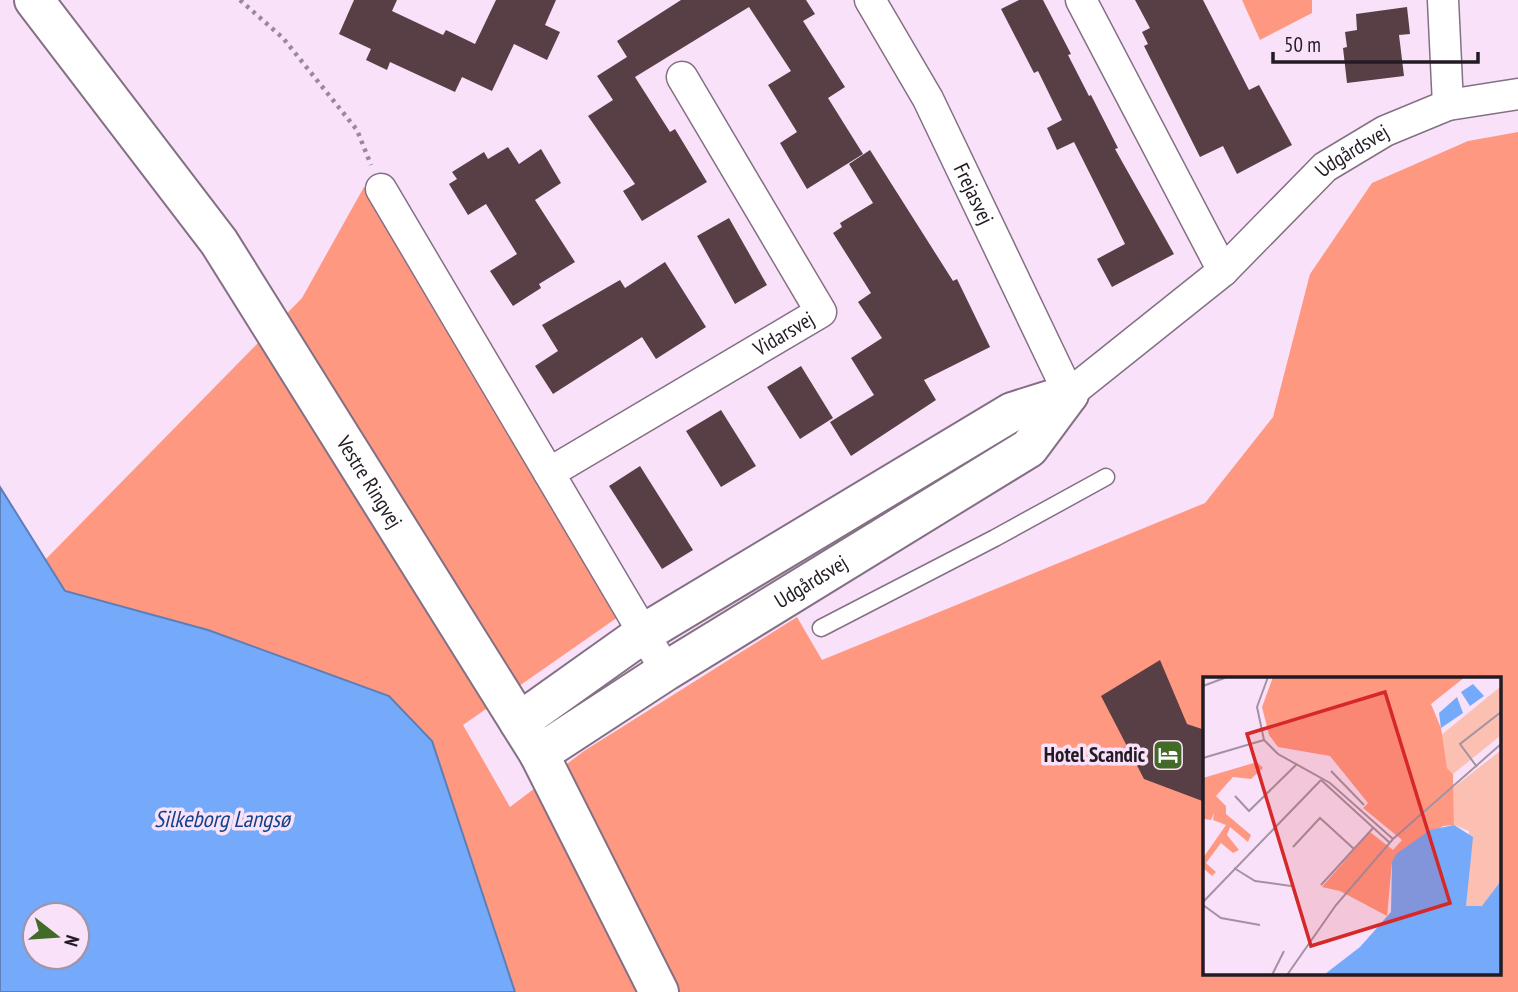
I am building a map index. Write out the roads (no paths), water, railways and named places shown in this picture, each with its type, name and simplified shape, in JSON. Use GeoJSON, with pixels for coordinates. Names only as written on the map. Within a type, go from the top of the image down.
{"type":"FeatureCollection","features":[{"type":"Feature","properties":{"kind":"street","name":"Vestre Ringvej"},"geometry":{"type":"LineString","coordinates":[[34,0],[219,242],[539,754],[659,992]]}},
{"type":"Feature","properties":{"kind":"street","name":"Frejasvej"},"geometry":{"type":"LineString","coordinates":[[870,0],[928,99],[1069,394]]}},
{"type":"Feature","properties":{"kind":"street"},"geometry":{"type":"LineString","coordinates":[[1081,0],[1223,271]]}},
{"type":"Feature","properties":{"kind":"street"},"geometry":{"type":"LineString","coordinates":[[1443,0],[1448,105]]}},
{"type":"Feature","properties":{"kind":"street","name":"Vidarsvej"},"geometry":{"type":"LineString","coordinates":[[549,473],[821,312],[682,77]]}},
{"type":"Feature","properties":{"kind":"street","name":"Udgårdsvej"},"geometry":{"type":"LineString","coordinates":[[539,754],[666,671],[1029,448],[1069,394],[1223,271],[1325,167],[1385,131],[1448,105],[1518,94]]}},
{"type":"Feature","properties":{"kind":"street"},"geometry":{"type":"LineString","coordinates":[[380,189],[666,671]]}},
{"type":"Feature","properties":{"kind":"street","name":"Udgårdsvej"},"geometry":{"type":"LineString","coordinates":[[519,722],[644,633],[1012,412],[1069,394]]}},
{"type":"Feature","properties":{"kind":"lane"},"geometry":{"type":"LineString","coordinates":[[821,628],[1106,477]]}},
{"type":"Feature","properties":{"kind":"water","name":"Silkeborg Langsø"},"geometry":{"type":"Polygon","coordinates":[[[0,487],[65,591],[208,630],[389,696],[432,741],[515,992],[0,992],[0,487]]]}},
{"type":"Feature","properties":{"kind":"place","name":"Hotel Scandic"},"geometry":{"type":"Point","coordinates":[1168,755]}}]}
